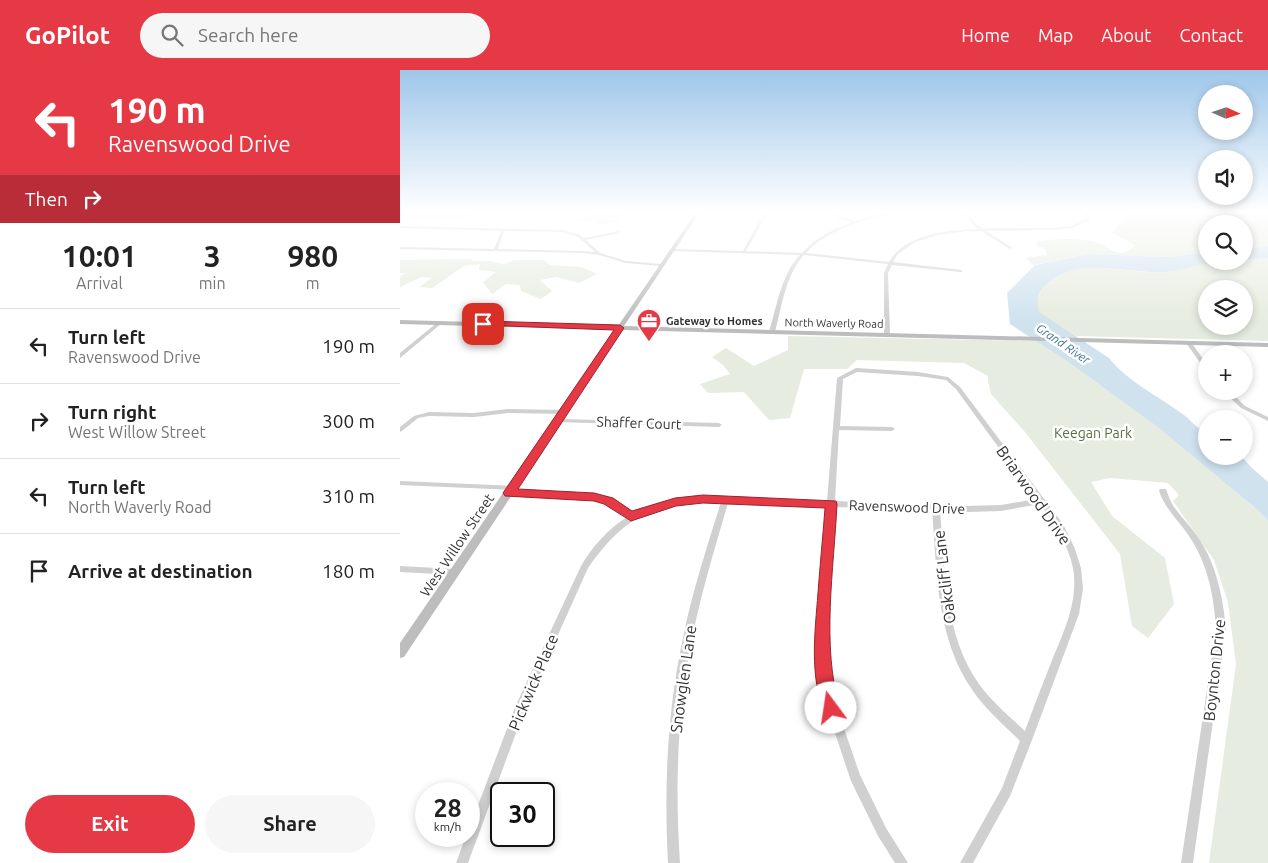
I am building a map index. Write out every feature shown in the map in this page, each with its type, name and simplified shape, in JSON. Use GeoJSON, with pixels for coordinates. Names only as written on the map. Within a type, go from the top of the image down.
{"type":"FeatureCollection","features":[{"type":"Feature","properties":{"kind":"main road","name":"West Willow Street"},"geometry":{"type":"LineString","coordinates":[[400,653],[559,421],[672,250]]}},
{"type":"Feature","properties":{"kind":"main road","name":"North Waverly Road"},"geometry":{"type":"LineString","coordinates":[[400,322],[1268,345]]}},
{"type":"Feature","properties":{"kind":"street"},"geometry":{"type":"LineString","coordinates":[[448,249],[582,252],[599,254],[626,262],[661,265]]}},
{"type":"Feature","properties":{"kind":"street"},"geometry":{"type":"LineString","coordinates":[[582,252],[590,249]]}},
{"type":"Feature","properties":{"kind":"street"},"geometry":{"type":"LineString","coordinates":[[594,249],[599,254]]}},
{"type":"Feature","properties":{"kind":"street"},"geometry":{"type":"LineString","coordinates":[[772,332],[790,273],[810,249]]}},
{"type":"Feature","properties":{"kind":"street"},"geometry":{"type":"LineString","coordinates":[[887,334],[886,273],[888,263],[902,249]]}},
{"type":"Feature","properties":{"kind":"street"},"geometry":{"type":"LineString","coordinates":[[672,250],[804,254],[961,271]]}},
{"type":"Feature","properties":{"kind":"street"},"geometry":{"type":"LineString","coordinates":[[400,356],[440,323]]}},
{"type":"Feature","properties":{"kind":"street"},"geometry":{"type":"LineString","coordinates":[[1189,343],[1198,356]]}},
{"type":"Feature","properties":{"kind":"street","name":"Briarwood Drive"},"geometry":{"type":"LineString","coordinates":[[837,428],[840,378],[856,370],[925,375],[948,379],[958,388],[1042,501],[1071,546],[1077,566],[1080,587],[1075,614],[1006,792],[966,863]]}},
{"type":"Feature","properties":{"kind":"street"},"geometry":{"type":"LineString","coordinates":[[1236,400],[1243,407],[1268,419]]}},
{"type":"Feature","properties":{"kind":"street"},"geometry":{"type":"LineString","coordinates":[[400,430],[416,417],[429,414],[474,415],[508,411],[564,412]]}},
{"type":"Feature","properties":{"kind":"street","name":"Shaffer Court"},"geometry":{"type":"LineString","coordinates":[[559,421],[719,425]]}},
{"type":"Feature","properties":{"kind":"street"},"geometry":{"type":"LineString","coordinates":[[892,429],[837,428],[822,646],[826,691],[855,777],[882,832],[902,863]]}},
{"type":"Feature","properties":{"kind":"street"},"geometry":{"type":"LineString","coordinates":[[400,483],[594,497],[608,501],[631,516]]}},
{"type":"Feature","properties":{"kind":"street","name":"Boynton Drive"},"geometry":{"type":"LineString","coordinates":[[1163,491],[1168,504],[1192,534],[1207,561],[1218,596],[1221,629],[1187,863]]}},
{"type":"Feature","properties":{"kind":"street","name":"Ravenswood Drive"},"geometry":{"type":"LineString","coordinates":[[631,516],[652,508],[688,500],[936,508],[1001,508],[1042,501]]}},
{"type":"Feature","properties":{"kind":"street","name":"Snowglen Lane"},"geometry":{"type":"LineString","coordinates":[[674,863],[672,770],[678,689],[692,618],[725,500]]}},
{"type":"Feature","properties":{"kind":"street","name":"Oakcliff Lane"},"geometry":{"type":"LineString","coordinates":[[936,508],[949,627],[960,660],[988,702],[1027,740]]}},
{"type":"Feature","properties":{"kind":"street","name":"Pickwick Place"},"geometry":{"type":"LineString","coordinates":[[462,863],[525,697],[585,566],[597,547],[631,516]]}},
{"type":"Feature","properties":{"kind":"street"},"geometry":{"type":"LineString","coordinates":[[400,569],[456,572]]}},
{"type":"Feature","properties":{"kind":"green space"},"geometry":{"type":"Polygon","coordinates":[[[1045,249],[1109,249],[1121,253],[1130,249],[1198,249],[1198,254],[1167,257],[1089,254],[1033,265],[1026,258],[1047,255],[1045,249]]]}},
{"type":"Feature","properties":{"kind":"green space"},"geometry":{"type":"Polygon","coordinates":[[[1268,258],[1268,341],[1076,336],[1038,312],[1037,303],[1043,288],[1062,274],[1076,269],[1106,268],[1167,272],[1198,265],[1198,270],[1253,270],[1253,260],[1268,258]]]}},
{"type":"Feature","properties":{"kind":"green space"},"geometry":{"type":"Polygon","coordinates":[[[472,259],[471,261],[491,261],[503,264],[516,260],[544,260],[550,265],[582,267],[597,274],[579,283],[556,277],[540,280],[552,291],[541,299],[521,291],[520,285],[506,284],[492,294],[483,282],[496,272],[479,270],[480,264],[464,266],[432,288],[419,287],[432,278],[422,277],[400,287],[400,277],[406,273],[400,273],[400,260],[472,259]]]}},
{"type":"Feature","properties":{"kind":"green space","name":"Keegan Park"},"geometry":{"type":"Polygon","coordinates":[[[788,336],[1036,341],[1074,366],[1160,429],[1198,460],[1198,465],[1203,465],[1259,511],[1268,521],[1268,863],[1209,863],[1236,664],[1228,602],[1214,560],[1173,501],[1179,495],[1168,483],[1110,478],[1091,482],[1112,516],[1165,558],[1174,604],[1148,638],[1132,626],[1120,554],[1025,432],[991,394],[988,376],[964,363],[857,360],[847,369],[804,369],[790,418],[769,420],[744,392],[708,393],[700,384],[730,374],[723,365],[712,357],[726,348],[754,366],[788,350],[788,336]]]}},
{"type":"Feature","properties":{"kind":"water"},"geometry":{"type":"Polygon","coordinates":[[[1253,249],[1268,249],[1268,258],[1253,259],[1253,249]]]}},
{"type":"Feature","properties":{"kind":"water","name":"Grand River"},"geometry":{"type":"Polygon","coordinates":[[[1089,254],[1167,257],[1198,254],[1198,265],[1165,272],[1105,268],[1075,270],[1062,274],[1042,289],[1038,299],[1039,312],[1109,358],[1134,381],[1198,427],[1198,460],[1160,429],[1074,366],[1010,324],[1007,293],[1035,265],[1089,254]]]}},
{"type":"Feature","properties":{"kind":"water","name":"Grand River"},"geometry":{"type":"Polygon","coordinates":[[[1203,465],[1249,465],[1268,482],[1268,521],[1259,511],[1203,465]]]}},
{"type":"Feature","properties":{"kind":"place","name":"Gateway to Homes"},"geometry":{"type":"Point","coordinates":[649,342]}},
{"type":"Feature","properties":{"kind":"route"},"geometry":{"type":"LineString","coordinates":[[483,324],[620,328],[509,493],[594,497],[618,506],[631,516],[675,502],[703,499],[831,504],[822,612],[822,646],[826,691],[831,708]]}}]}
